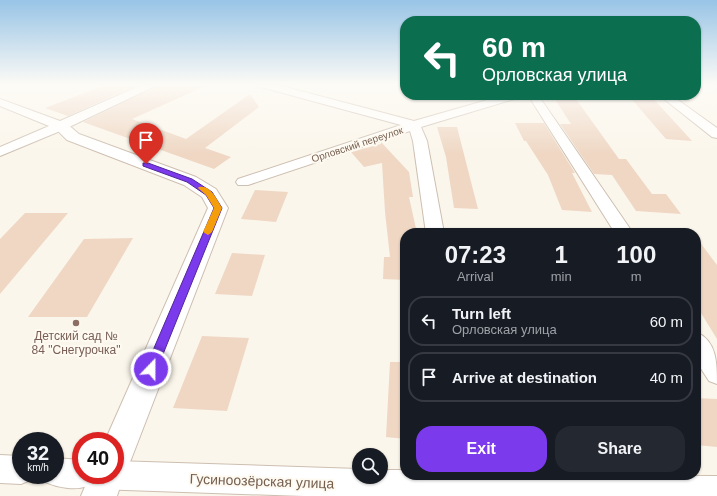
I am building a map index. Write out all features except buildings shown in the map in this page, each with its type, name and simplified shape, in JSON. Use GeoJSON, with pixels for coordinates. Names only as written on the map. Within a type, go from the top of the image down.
{"type":"FeatureCollection","features":[{"type":"Feature","properties":{"kind":"street"},"geometry":{"type":"LineString","coordinates":[[13,107],[61,126],[72,137],[190,181],[209,193],[218,208],[120,432]]}},
{"type":"Feature","properties":{"kind":"street"},"geometry":{"type":"LineString","coordinates":[[0,152],[103,107]]}},
{"type":"Feature","properties":{"kind":"street"},"geometry":{"type":"LineString","coordinates":[[347,107],[414,125],[420,141],[433,228]]}},
{"type":"Feature","properties":{"kind":"street","name":"Орловский переулок"},"geometry":{"type":"LineString","coordinates":[[243,182],[414,125],[475,107]]}},
{"type":"Feature","properties":{"kind":"street"},"geometry":{"type":"LineString","coordinates":[[540,107],[621,228]]}},
{"type":"Feature","properties":{"kind":"street"},"geometry":{"type":"LineString","coordinates":[[681,107],[717,133]]}},
{"type":"Feature","properties":{"kind":"street"},"geometry":{"type":"LineString","coordinates":[[701,349],[717,373]]}},
{"type":"Feature","properties":{"kind":"street"},"geometry":{"type":"LineString","coordinates":[[0,469],[12,470]]}},
{"type":"Feature","properties":{"kind":"street","name":"Гусиноозёрская улица"},"geometry":{"type":"LineString","coordinates":[[124,476],[474,486],[717,491]]}},
{"type":"Feature","properties":{"kind":"slow traffic"},"geometry":{"type":"LineString","coordinates":[[201,188],[209,193],[218,208],[208,232]]}},
{"type":"Feature","properties":{"kind":"place","name":"Детский сад № 84 \"Снегурочка\""},"geometry":{"type":"Point","coordinates":[76,323]}},
{"type":"Feature","properties":{"kind":"route"},"geometry":{"type":"LineString","coordinates":[[146,164],[190,181],[209,193],[218,208],[151,369]]}}]}
